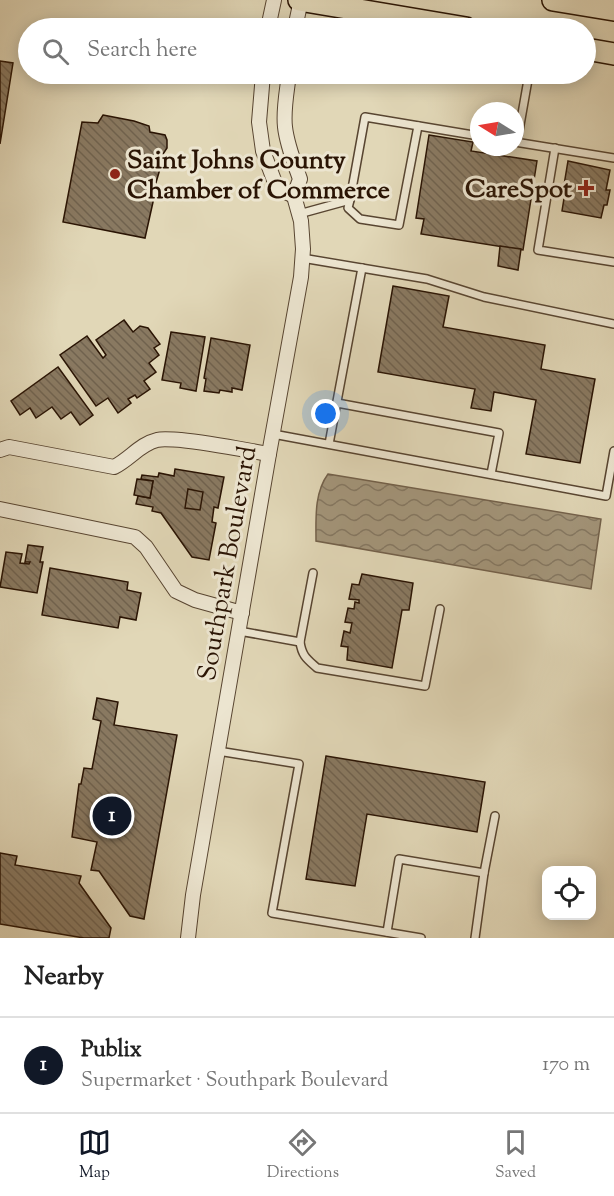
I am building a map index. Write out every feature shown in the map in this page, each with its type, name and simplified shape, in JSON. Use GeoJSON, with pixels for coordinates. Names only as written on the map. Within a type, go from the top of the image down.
{"type":"FeatureCollection","features":[{"type":"Feature","properties":{"kind":"main road"},"geometry":{"type":"LineString","coordinates":[[300,0],[407,18]]}},
{"type":"Feature","properties":{"kind":"main road"},"geometry":{"type":"LineString","coordinates":[[553,0],[614,10]]}},
{"type":"Feature","properties":{"kind":"main road"},"geometry":{"type":"LineString","coordinates":[[596,51],[614,54]]}},
{"type":"Feature","properties":{"kind":"street"},"geometry":{"type":"LineString","coordinates":[[270,18],[274,0]]}},
{"type":"Feature","properties":{"kind":"street"},"geometry":{"type":"LineString","coordinates":[[297,18],[300,0]]}},
{"type":"Feature","properties":{"kind":"street"},"geometry":{"type":"LineString","coordinates":[[262,84],[260,122],[263,151],[277,188],[294,196]]}},
{"type":"Feature","properties":{"kind":"street","name":"Southpark Boulevard"},"geometry":{"type":"LineString","coordinates":[[188,938],[238,631],[298,295],[302,258],[299,214],[294,196],[300,179],[290,152],[285,125],[288,84]]}},
{"type":"Feature","properties":{"kind":"street"},"geometry":{"type":"LineString","coordinates":[[0,450],[9,447],[114,467],[126,461],[146,444],[160,439],[194,441],[269,454]]}},
{"type":"Feature","properties":{"kind":"street"},"geometry":{"type":"LineString","coordinates":[[0,509],[135,537],[147,547],[176,591],[195,600],[242,613]]}},
{"type":"Feature","properties":{"kind":"lane"},"geometry":{"type":"LineString","coordinates":[[524,102],[527,84]]}},
{"type":"Feature","properties":{"kind":"lane"},"geometry":{"type":"LineString","coordinates":[[418,126],[399,225],[360,219],[348,208],[365,117],[470,135]]}},
{"type":"Feature","properties":{"kind":"lane"},"geometry":{"type":"LineString","coordinates":[[524,143],[614,158]]}},
{"type":"Feature","properties":{"kind":"lane"},"geometry":{"type":"LineString","coordinates":[[555,148],[538,250],[614,262]]}},
{"type":"Feature","properties":{"kind":"lane"},"geometry":{"type":"LineString","coordinates":[[299,214],[350,200]]}},
{"type":"Feature","properties":{"kind":"lane"},"geometry":{"type":"LineString","coordinates":[[302,258],[428,279],[484,297],[614,324]]}},
{"type":"Feature","properties":{"kind":"lane"},"geometry":{"type":"LineString","coordinates":[[329,444],[362,268]]}},
{"type":"Feature","properties":{"kind":"lane"},"geometry":{"type":"LineString","coordinates":[[337,403],[499,433],[491,474]]}},
{"type":"Feature","properties":{"kind":"lane"},"geometry":{"type":"LineString","coordinates":[[273,434],[606,496],[614,450]]}},
{"type":"Feature","properties":{"kind":"lane"},"geometry":{"type":"LineString","coordinates":[[313,573],[300,642],[302,652],[318,668],[425,686],[440,609]]}},
{"type":"Feature","properties":{"kind":"lane"},"geometry":{"type":"LineString","coordinates":[[238,631],[300,642]]}},
{"type":"Feature","properties":{"kind":"lane"},"geometry":{"type":"LineString","coordinates":[[218,751],[299,764],[272,913],[421,938]]}},
{"type":"Feature","properties":{"kind":"lane"},"geometry":{"type":"LineString","coordinates":[[475,938],[495,816]]}},
{"type":"Feature","properties":{"kind":"lane"},"geometry":{"type":"LineString","coordinates":[[387,932],[399,859],[484,873]]}},
{"type":"Feature","properties":{"kind":"water"},"geometry":{"type":"Polygon","coordinates":[[[328,474],[601,519],[591,589],[316,541],[318,498],[323,481],[328,474]]]}},
{"type":"Feature","properties":{"kind":"building"},"geometry":{"type":"Polygon","coordinates":[[[0,61],[13,63],[0,144],[0,61]]]}},
{"type":"Feature","properties":{"kind":"building","name":"Saint Johns County Chamber of Commerce"},"geometry":{"type":"Polygon","coordinates":[[[103,115],[149,126],[150,132],[165,135],[167,140],[145,238],[63,222],[82,122],[98,123],[103,115]]]}},
{"type":"Feature","properties":{"kind":"building"},"geometry":{"type":"Polygon","coordinates":[[[429,135],[470,142],[470,156],[504,156],[537,161],[523,250],[421,234],[424,219],[416,218],[429,135]]]}},
{"type":"Feature","properties":{"kind":"building","name":"CareSpot"},"geometry":{"type":"Polygon","coordinates":[[[568,161],[610,170],[606,190],[610,190],[601,218],[562,211],[568,161]]]}},
{"type":"Feature","properties":{"kind":"building"},"geometry":{"type":"Polygon","coordinates":[[[500,246],[521,249],[518,270],[498,266],[500,246]]]}},
{"type":"Feature","properties":{"kind":"building"},"geometry":{"type":"Polygon","coordinates":[[[393,286],[449,296],[443,327],[545,345],[541,369],[595,379],[580,463],[526,454],[536,400],[494,392],[491,411],[471,408],[475,389],[378,372],[393,286]]]}},
{"type":"Feature","properties":{"kind":"building"},"geometry":{"type":"Polygon","coordinates":[[[124,320],[133,332],[140,326],[148,328],[160,344],[154,348],[159,355],[149,363],[156,372],[144,381],[150,389],[137,398],[135,395],[128,399],[131,403],[118,413],[108,398],[96,406],[60,355],[87,336],[103,358],[106,355],[96,340],[124,320]]]}},
{"type":"Feature","properties":{"kind":"building"},"geometry":{"type":"Polygon","coordinates":[[[171,332],[205,337],[196,391],[180,388],[181,383],[162,380],[171,332]]]}},
{"type":"Feature","properties":{"kind":"building"},"geometry":{"type":"Polygon","coordinates":[[[211,338],[250,345],[242,390],[232,388],[232,392],[220,390],[219,393],[204,391],[211,338]]]}},
{"type":"Feature","properties":{"kind":"building"},"geometry":{"type":"Polygon","coordinates":[[[58,367],[93,415],[80,425],[71,412],[61,419],[52,407],[36,418],[30,408],[20,415],[11,401],[58,367]]]}},
{"type":"Feature","properties":{"kind":"building"},"geometry":{"type":"Polygon","coordinates":[[[175,469],[224,477],[218,508],[214,507],[212,522],[216,523],[209,560],[192,557],[161,513],[152,511],[153,507],[136,504],[138,496],[150,498],[153,481],[141,479],[142,475],[158,477],[159,473],[174,476],[175,469]]]}},
{"type":"Feature","properties":{"kind":"building"},"geometry":{"type":"Polygon","coordinates":[[[137,479],[153,481],[150,498],[134,495],[137,479]]]}},
{"type":"Feature","properties":{"kind":"building"},"geometry":{"type":"Polygon","coordinates":[[[188,489],[203,492],[200,510],[185,508],[188,489]]]}},
{"type":"Feature","properties":{"kind":"building"},"geometry":{"type":"Polygon","coordinates":[[[28,545],[43,547],[40,562],[43,562],[37,593],[0,587],[6,552],[22,554],[20,563],[29,564],[30,562],[25,562],[28,545]]]}},
{"type":"Feature","properties":{"kind":"building"},"geometry":{"type":"Polygon","coordinates":[[[50,568],[128,582],[127,590],[141,593],[136,620],[120,617],[118,628],[42,615],[50,568]]]}},
{"type":"Feature","properties":{"kind":"building"},"geometry":{"type":"Polygon","coordinates":[[[362,574],[413,583],[409,610],[402,610],[392,668],[347,660],[348,647],[341,646],[344,631],[350,633],[352,623],[345,622],[348,608],[354,609],[355,602],[359,603],[359,600],[349,599],[352,584],[359,585],[362,574]]]}},
{"type":"Feature","properties":{"kind":"building"},"geometry":{"type":"Polygon","coordinates":[[[97,698],[118,702],[114,725],[177,735],[144,919],[130,916],[99,871],[91,870],[97,842],[72,837],[79,784],[81,784],[84,768],[92,769],[101,721],[93,719],[97,698]]]}},
{"type":"Feature","properties":{"kind":"building"},"geometry":{"type":"Polygon","coordinates":[[[326,756],[485,782],[477,832],[367,814],[355,886],[306,879],[326,756]]]}},
{"type":"Feature","properties":{"kind":"building"},"geometry":{"type":"Polygon","coordinates":[[[0,853],[17,856],[15,865],[81,876],[79,883],[111,928],[109,938],[84,938],[0,924],[0,853]]]}},
{"type":"Feature","properties":{"kind":"place","name":"Saint Johns County Chamber of Commerce"},"geometry":{"type":"Point","coordinates":[115,174]}},
{"type":"Feature","properties":{"kind":"place","name":"CareSpot"},"geometry":{"type":"Point","coordinates":[586,188]}},
{"type":"Feature","properties":{"kind":"place","name":"Publix"},"geometry":{"type":"Point","coordinates":[112,816]}}]}
